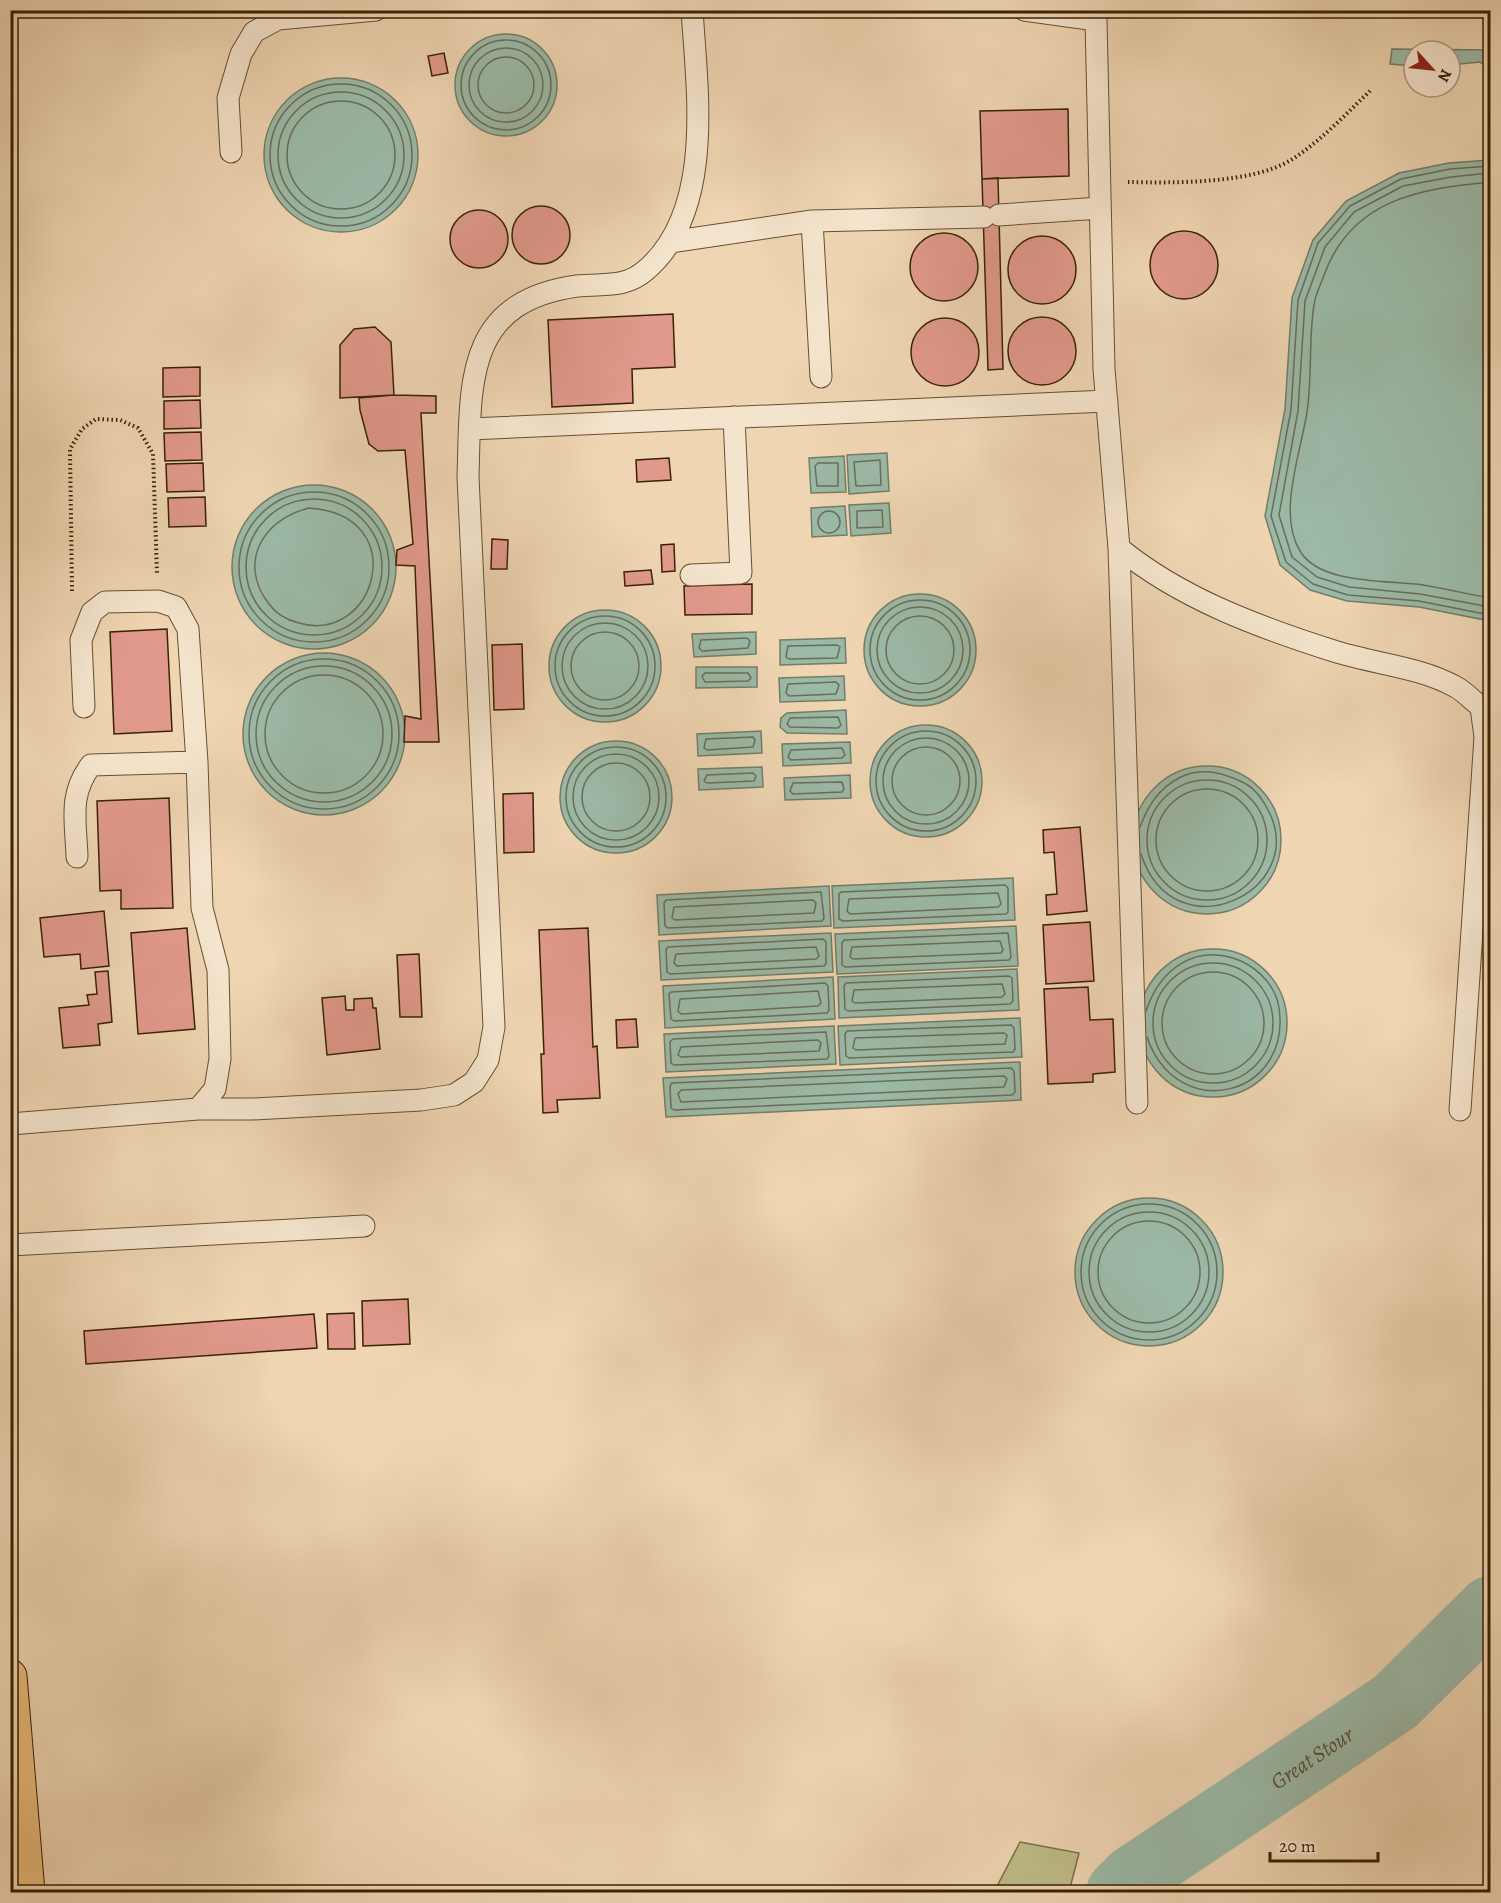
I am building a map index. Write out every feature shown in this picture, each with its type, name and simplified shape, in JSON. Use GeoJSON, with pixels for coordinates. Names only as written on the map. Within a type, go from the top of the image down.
{"type":"FeatureCollection","features":[{"type":"Feature","properties":{"kind":"highway"},"geometry":{"type":"LineString","coordinates":[[10,1676],[28,1893]]}},
{"type":"Feature","properties":{"kind":"lane"},"geometry":{"type":"LineString","coordinates":[[231,152],[228,98],[241,54],[254,32],[278,19],[376,10]]}},
{"type":"Feature","properties":{"kind":"lane"},"geometry":{"type":"LineString","coordinates":[[10,1124],[198,1109],[252,1109],[421,1100],[454,1095],[474,1082],[488,1060],[494,1027],[468,477],[470,406],[478,362],[491,329],[515,306],[547,290],[623,284],[646,270],[670,242],[685,204],[695,165],[699,119],[692,10]]}},
{"type":"Feature","properties":{"kind":"lane"},"geometry":{"type":"LineString","coordinates":[[1024,10],[1096,20],[1107,401],[1119,548],[1137,1103]]}},
{"type":"Feature","properties":{"kind":"lane"},"geometry":{"type":"LineString","coordinates":[[670,242],[812,221],[991,216],[1100,208]]}},
{"type":"Feature","properties":{"kind":"lane"},"geometry":{"type":"LineString","coordinates":[[812,221],[821,377]]}},
{"type":"Feature","properties":{"kind":"lane"},"geometry":{"type":"LineString","coordinates":[[470,429],[1107,401]]}},
{"type":"Feature","properties":{"kind":"lane"},"geometry":{"type":"LineString","coordinates":[[691,575],[741,573],[734,417]]}},
{"type":"Feature","properties":{"kind":"lane"},"geometry":{"type":"LineString","coordinates":[[1119,548],[1145,570],[1251,624],[1340,653],[1420,673],[1457,687],[1481,707],[1485,737],[1460,1110]]}},
{"type":"Feature","properties":{"kind":"lane"},"geometry":{"type":"LineString","coordinates":[[84,707],[81,640],[92,612],[105,602],[158,602],[176,607],[188,629],[197,762],[202,908],[218,970],[220,1059],[215,1089],[198,1109]]}},
{"type":"Feature","properties":{"kind":"lane"},"geometry":{"type":"LineString","coordinates":[[77,857],[74,798],[80,780],[91,765],[197,762]]}},
{"type":"Feature","properties":{"kind":"lane"},"geometry":{"type":"LineString","coordinates":[[10,1245],[364,1226]]}},
{"type":"Feature","properties":{"kind":"path"},"geometry":{"type":"LineString","coordinates":[[1100,182],[1174,183],[1232,177],[1289,161],[1325,135],[1371,90]]}},
{"type":"Feature","properties":{"kind":"path"},"geometry":{"type":"LineString","coordinates":[[81,640],[72,597],[70,449],[82,429],[96,420],[120,420],[138,428],[153,454],[158,602]]}},
{"type":"Feature","properties":{"kind":"shaded area"},"geometry":{"type":"Polygon","coordinates":[[[1020,1842],[1079,1853],[1069,1892],[994,1892],[1020,1842]]]}},
{"type":"Feature","properties":{"kind":"water"},"geometry":{"type":"Polygon","coordinates":[[[506,34],[525,38],[542,49],[553,66],[557,85],[553,104],[542,121],[525,132],[506,136],[487,132],[470,121],[459,104],[455,85],[459,66],[470,49],[487,38],[506,34]]]}},
{"type":"Feature","properties":{"kind":"water"},"geometry":{"type":"Polygon","coordinates":[[[1392,49],[1402,49],[1402,65],[1390,64],[1392,49]]]}},
{"type":"Feature","properties":{"kind":"water"},"geometry":{"type":"Polygon","coordinates":[[[1462,50],[1490,50],[1490,68],[1480,62],[1462,64],[1462,50]]]}},
{"type":"Feature","properties":{"kind":"water"},"geometry":{"type":"Polygon","coordinates":[[[341,78],[370,84],[384,91],[395,101],[405,112],[412,126],[418,155],[412,184],[405,198],[395,209],[384,219],[370,226],[341,232],[312,226],[298,219],[287,209],[277,198],[270,184],[264,155],[270,126],[277,112],[287,101],[298,91],[312,84],[341,78]]]}},
{"type":"Feature","properties":{"kind":"water"},"geometry":{"type":"Polygon","coordinates":[[[1490,160],[1490,621],[1419,607],[1347,601],[1310,590],[1280,565],[1265,516],[1285,409],[1292,298],[1313,240],[1346,201],[1399,173],[1449,163],[1490,160]]]}},
{"type":"Feature","properties":{"kind":"water"},"geometry":{"type":"Polygon","coordinates":[[[887,453],[889,491],[849,494],[847,455],[887,453]]]}},
{"type":"Feature","properties":{"kind":"water"},"geometry":{"type":"Polygon","coordinates":[[[844,456],[846,492],[811,493],[809,458],[844,456]]]}},
{"type":"Feature","properties":{"kind":"water"},"geometry":{"type":"Polygon","coordinates":[[[314,485],[345,492],[372,509],[389,536],[396,567],[389,598],[372,625],[345,642],[314,649],[283,642],[256,625],[239,598],[232,567],[239,536],[256,509],[283,492],[314,485]]]}},
{"type":"Feature","properties":{"kind":"water"},"geometry":{"type":"Polygon","coordinates":[[[889,503],[891,533],[851,536],[849,505],[889,503]]]}},
{"type":"Feature","properties":{"kind":"water"},"geometry":{"type":"Polygon","coordinates":[[[845,506],[847,535],[812,537],[811,508],[845,506]]]}},
{"type":"Feature","properties":{"kind":"water"},"geometry":{"type":"Polygon","coordinates":[[[920,594],[942,598],[960,610],[972,628],[976,650],[972,672],[960,690],[942,702],[920,706],[898,702],[880,690],[868,672],[864,650],[868,628],[880,610],[898,598],[920,594]]]}},
{"type":"Feature","properties":{"kind":"water"},"geometry":{"type":"Polygon","coordinates":[[[605,610],[627,614],[645,626],[657,644],[661,666],[657,688],[645,706],[627,718],[605,722],[583,718],[565,706],[553,688],[549,666],[553,644],[565,626],[583,614],[605,610]]]}},
{"type":"Feature","properties":{"kind":"water"},"geometry":{"type":"Polygon","coordinates":[[[756,632],[756,654],[694,657],[692,634],[756,632]]]}},
{"type":"Feature","properties":{"kind":"water"},"geometry":{"type":"Polygon","coordinates":[[[845,638],[846,663],[780,665],[780,640],[845,638]]]}},
{"type":"Feature","properties":{"kind":"water"},"geometry":{"type":"Polygon","coordinates":[[[324,653],[340,654],[355,659],[382,676],[399,703],[404,718],[404,750],[399,765],[382,792],[355,809],[340,814],[324,815],[308,814],[293,809],[266,792],[249,765],[244,750],[243,734],[244,718],[249,703],[266,676],[293,659],[308,654],[324,653]]]}},
{"type":"Feature","properties":{"kind":"water"},"geometry":{"type":"Polygon","coordinates":[[[696,667],[757,667],[757,687],[696,688],[696,667]]]}},
{"type":"Feature","properties":{"kind":"water"},"geometry":{"type":"Polygon","coordinates":[[[844,676],[845,700],[780,702],[779,678],[844,676]]]}},
{"type":"Feature","properties":{"kind":"water"},"geometry":{"type":"Polygon","coordinates":[[[846,710],[847,734],[787,733],[780,727],[781,718],[787,713],[846,710]]]}},
{"type":"Feature","properties":{"kind":"water"},"geometry":{"type":"Polygon","coordinates":[[[926,725],[948,729],[966,741],[978,759],[982,781],[978,803],[966,821],[948,833],[926,837],[904,833],[886,821],[874,803],[870,781],[874,759],[886,741],[904,729],[926,725]]]}},
{"type":"Feature","properties":{"kind":"water"},"geometry":{"type":"Polygon","coordinates":[[[761,731],[762,753],[698,756],[697,734],[761,731]]]}},
{"type":"Feature","properties":{"kind":"water"},"geometry":{"type":"Polygon","coordinates":[[[616,741],[638,745],[656,757],[668,775],[672,797],[668,819],[656,837],[638,849],[616,853],[594,849],[576,837],[564,819],[560,797],[564,775],[576,757],[594,745],[616,741]]]}},
{"type":"Feature","properties":{"kind":"water"},"geometry":{"type":"Polygon","coordinates":[[[850,742],[851,763],[783,766],[782,744],[850,742]]]}},
{"type":"Feature","properties":{"kind":"water"},"geometry":{"type":"Polygon","coordinates":[[[1207,766],[1235,772],[1259,788],[1275,812],[1281,840],[1275,868],[1259,892],[1235,908],[1207,914],[1179,908],[1155,892],[1139,868],[1133,840],[1139,812],[1155,788],[1179,772],[1207,766]]]}},
{"type":"Feature","properties":{"kind":"water"},"geometry":{"type":"Polygon","coordinates":[[[762,767],[763,787],[699,790],[698,769],[762,767]]]}},
{"type":"Feature","properties":{"kind":"water"},"geometry":{"type":"Polygon","coordinates":[[[850,775],[851,798],[785,800],[784,778],[850,775]]]}},
{"type":"Feature","properties":{"kind":"water"},"geometry":{"type":"Polygon","coordinates":[[[1013,878],[1015,920],[834,928],[832,886],[1013,878]]]}},
{"type":"Feature","properties":{"kind":"water"},"geometry":{"type":"Polygon","coordinates":[[[829,886],[831,926],[659,935],[657,895],[829,886]]]}},
{"type":"Feature","properties":{"kind":"water"},"geometry":{"type":"Polygon","coordinates":[[[1016,926],[1018,966],[837,974],[835,934],[1016,926]]]}},
{"type":"Feature","properties":{"kind":"water"},"geometry":{"type":"Polygon","coordinates":[[[831,933],[833,972],[661,980],[659,941],[831,933]]]}},
{"type":"Feature","properties":{"kind":"water"},"geometry":{"type":"Polygon","coordinates":[[[1213,949],[1241,955],[1265,971],[1281,995],[1287,1023],[1281,1051],[1265,1075],[1241,1091],[1213,1097],[1185,1091],[1161,1075],[1145,1051],[1139,1023],[1145,995],[1161,971],[1185,955],[1213,949]]]}},
{"type":"Feature","properties":{"kind":"water"},"geometry":{"type":"Polygon","coordinates":[[[1017,969],[1019,1010],[839,1018],[838,977],[1017,969]]]}},
{"type":"Feature","properties":{"kind":"water"},"geometry":{"type":"Polygon","coordinates":[[[833,977],[835,1019],[665,1028],[663,986],[833,977]]]}},
{"type":"Feature","properties":{"kind":"water"},"geometry":{"type":"Polygon","coordinates":[[[1020,1018],[1022,1057],[840,1065],[838,1026],[1020,1018]]]}},
{"type":"Feature","properties":{"kind":"water"},"geometry":{"type":"Polygon","coordinates":[[[834,1026],[836,1064],[666,1072],[664,1034],[834,1026]]]}},
{"type":"Feature","properties":{"kind":"water"},"geometry":{"type":"Polygon","coordinates":[[[1020,1062],[1021,1100],[666,1117],[663,1078],[1020,1062]]]}},
{"type":"Feature","properties":{"kind":"water"},"geometry":{"type":"Polygon","coordinates":[[[1149,1198],[1177,1204],[1201,1220],[1217,1244],[1223,1272],[1217,1300],[1201,1324],[1177,1340],[1149,1346],[1121,1340],[1097,1324],[1081,1300],[1075,1272],[1081,1244],[1097,1220],[1121,1204],[1149,1198]]]}},
{"type":"Feature","properties":{"kind":"building"},"geometry":{"type":"Polygon","coordinates":[[[444,53],[448,73],[432,76],[428,56],[444,53]]]}},
{"type":"Feature","properties":{"kind":"building"},"geometry":{"type":"Polygon","coordinates":[[[1068,109],[1069,176],[982,179],[980,111],[1068,109]]]}},
{"type":"Feature","properties":{"kind":"building"},"geometry":{"type":"Polygon","coordinates":[[[998,178],[1003,369],[988,370],[982,179],[998,178]]]}},
{"type":"Feature","properties":{"kind":"building"},"geometry":{"type":"Polygon","coordinates":[[[535,206],[547,206],[562,214],[570,229],[570,241],[562,256],[547,264],[535,264],[520,256],[512,241],[512,229],[520,214],[535,206]]]}},
{"type":"Feature","properties":{"kind":"building"},"geometry":{"type":"Polygon","coordinates":[[[473,210],[485,210],[500,218],[508,233],[508,245],[500,260],[485,268],[473,268],[458,260],[450,245],[450,233],[458,218],[473,210]]]}},
{"type":"Feature","properties":{"kind":"building"},"geometry":{"type":"Polygon","coordinates":[[[1191,231],[1203,237],[1212,246],[1218,258],[1216,278],[1208,289],[1191,299],[1177,299],[1160,289],[1152,278],[1150,258],[1160,241],[1171,233],[1191,231]]]}},
{"type":"Feature","properties":{"kind":"building"},"geometry":{"type":"Polygon","coordinates":[[[951,233],[963,239],[972,248],[978,260],[976,280],[968,291],[951,301],[937,301],[920,291],[912,280],[910,260],[920,243],[931,235],[951,233]]]}},
{"type":"Feature","properties":{"kind":"building"},"geometry":{"type":"Polygon","coordinates":[[[1049,236],[1061,242],[1070,251],[1076,263],[1074,283],[1066,294],[1049,304],[1035,304],[1018,294],[1010,283],[1008,263],[1018,246],[1029,238],[1049,236]]]}},
{"type":"Feature","properties":{"kind":"building"},"geometry":{"type":"Polygon","coordinates":[[[673,314],[675,367],[632,369],[633,403],[552,407],[548,320],[673,314]]]}},
{"type":"Feature","properties":{"kind":"building"},"geometry":{"type":"Polygon","coordinates":[[[1049,317],[1061,323],[1070,332],[1076,344],[1074,364],[1066,375],[1049,385],[1035,385],[1018,375],[1010,364],[1008,344],[1018,327],[1029,319],[1049,317]]]}},
{"type":"Feature","properties":{"kind":"building"},"geometry":{"type":"Polygon","coordinates":[[[952,318],[964,324],[973,333],[979,345],[977,365],[969,376],[952,386],[938,386],[921,376],[913,365],[911,345],[921,328],[932,320],[952,318]]]}},
{"type":"Feature","properties":{"kind":"building"},"geometry":{"type":"Polygon","coordinates":[[[375,327],[391,342],[394,395],[340,398],[340,345],[354,329],[375,327]]]}},
{"type":"Feature","properties":{"kind":"building"},"geometry":{"type":"Polygon","coordinates":[[[200,367],[200,396],[163,397],[163,368],[200,367]]]}},
{"type":"Feature","properties":{"kind":"building"},"geometry":{"type":"Polygon","coordinates":[[[394,395],[436,396],[436,413],[421,413],[439,742],[404,742],[405,716],[421,719],[415,566],[396,565],[397,550],[413,544],[405,450],[378,451],[369,444],[360,410],[359,398],[394,395]]]}},
{"type":"Feature","properties":{"kind":"building"},"geometry":{"type":"Polygon","coordinates":[[[200,400],[201,428],[164,429],[164,401],[200,400]]]}},
{"type":"Feature","properties":{"kind":"building"},"geometry":{"type":"Polygon","coordinates":[[[201,432],[202,460],[165,461],[164,433],[201,432]]]}},
{"type":"Feature","properties":{"kind":"building"},"geometry":{"type":"Polygon","coordinates":[[[669,458],[671,480],[637,482],[636,460],[669,458]]]}},
{"type":"Feature","properties":{"kind":"building"},"geometry":{"type":"Polygon","coordinates":[[[203,463],[204,491],[167,492],[166,464],[203,463]]]}},
{"type":"Feature","properties":{"kind":"building"},"geometry":{"type":"Polygon","coordinates":[[[205,497],[206,526],[169,527],[168,498],[205,497]]]}},
{"type":"Feature","properties":{"kind":"building"},"geometry":{"type":"Polygon","coordinates":[[[492,539],[508,540],[507,569],[491,569],[492,539]]]}},
{"type":"Feature","properties":{"kind":"building"},"geometry":{"type":"Polygon","coordinates":[[[674,544],[675,571],[662,572],[661,545],[674,544]]]}},
{"type":"Feature","properties":{"kind":"building"},"geometry":{"type":"Polygon","coordinates":[[[651,570],[653,584],[625,586],[624,572],[651,570]]]}},
{"type":"Feature","properties":{"kind":"building"},"geometry":{"type":"Polygon","coordinates":[[[752,584],[752,614],[685,615],[684,586],[752,584]]]}},
{"type":"Feature","properties":{"kind":"building"},"geometry":{"type":"Polygon","coordinates":[[[167,629],[172,731],[114,734],[110,632],[167,629]]]}},
{"type":"Feature","properties":{"kind":"building"},"geometry":{"type":"Polygon","coordinates":[[[522,644],[524,709],[494,710],[492,645],[522,644]]]}},
{"type":"Feature","properties":{"kind":"building"},"geometry":{"type":"Polygon","coordinates":[[[533,793],[534,852],[504,853],[503,794],[533,793]]]}},
{"type":"Feature","properties":{"kind":"building"},"geometry":{"type":"Polygon","coordinates":[[[169,798],[173,908],[121,909],[121,890],[100,891],[97,801],[169,798]]]}},
{"type":"Feature","properties":{"kind":"building"},"geometry":{"type":"Polygon","coordinates":[[[1080,827],[1087,911],[1047,915],[1046,895],[1057,894],[1054,852],[1044,853],[1043,830],[1080,827]]]}},
{"type":"Feature","properties":{"kind":"building"},"geometry":{"type":"Polygon","coordinates":[[[104,911],[109,966],[81,969],[80,954],[44,957],[40,918],[104,911]]]}},
{"type":"Feature","properties":{"kind":"building"},"geometry":{"type":"Polygon","coordinates":[[[1090,922],[1094,981],[1046,984],[1043,925],[1090,922]]]}},
{"type":"Feature","properties":{"kind":"building"},"geometry":{"type":"Polygon","coordinates":[[[187,928],[195,1029],[138,1034],[131,933],[187,928]]]}},
{"type":"Feature","properties":{"kind":"building"},"geometry":{"type":"Polygon","coordinates":[[[588,928],[593,1047],[597,1046],[600,1098],[557,1100],[558,1112],[543,1113],[541,1054],[544,1054],[539,930],[588,928]]]}},
{"type":"Feature","properties":{"kind":"building"},"geometry":{"type":"Polygon","coordinates":[[[419,954],[422,1017],[400,1017],[397,955],[419,954]]]}},
{"type":"Feature","properties":{"kind":"building"},"geometry":{"type":"Polygon","coordinates":[[[108,971],[112,1022],[98,1024],[100,1045],[63,1048],[59,1008],[89,1005],[87,995],[97,994],[95,972],[108,971]]]}},
{"type":"Feature","properties":{"kind":"building"},"geometry":{"type":"Polygon","coordinates":[[[1088,987],[1090,1020],[1113,1019],[1115,1072],[1093,1074],[1093,1082],[1048,1084],[1044,989],[1088,987]]]}},
{"type":"Feature","properties":{"kind":"building"},"geometry":{"type":"Polygon","coordinates":[[[345,996],[346,1010],[354,1010],[354,999],[372,998],[373,1008],[376,1008],[380,1049],[327,1055],[322,998],[345,996]]]}},
{"type":"Feature","properties":{"kind":"building"},"geometry":{"type":"Polygon","coordinates":[[[636,1019],[638,1047],[617,1048],[616,1020],[636,1019]]]}},
{"type":"Feature","properties":{"kind":"building"},"geometry":{"type":"Polygon","coordinates":[[[408,1299],[410,1344],[363,1346],[362,1301],[408,1299]]]}},
{"type":"Feature","properties":{"kind":"building"},"geometry":{"type":"Polygon","coordinates":[[[354,1313],[355,1349],[328,1349],[327,1314],[354,1313]]]}},
{"type":"Feature","properties":{"kind":"building"},"geometry":{"type":"Polygon","coordinates":[[[314,1314],[317,1348],[86,1364],[84,1331],[314,1314]]]}},
{"type":"Feature","properties":{"kind":"waterway","name":"Great Stour"},"geometry":{"type":"LineString","coordinates":[[1118,1892],[1133,1877],[1395,1702],[1490,1608]]}}]}
